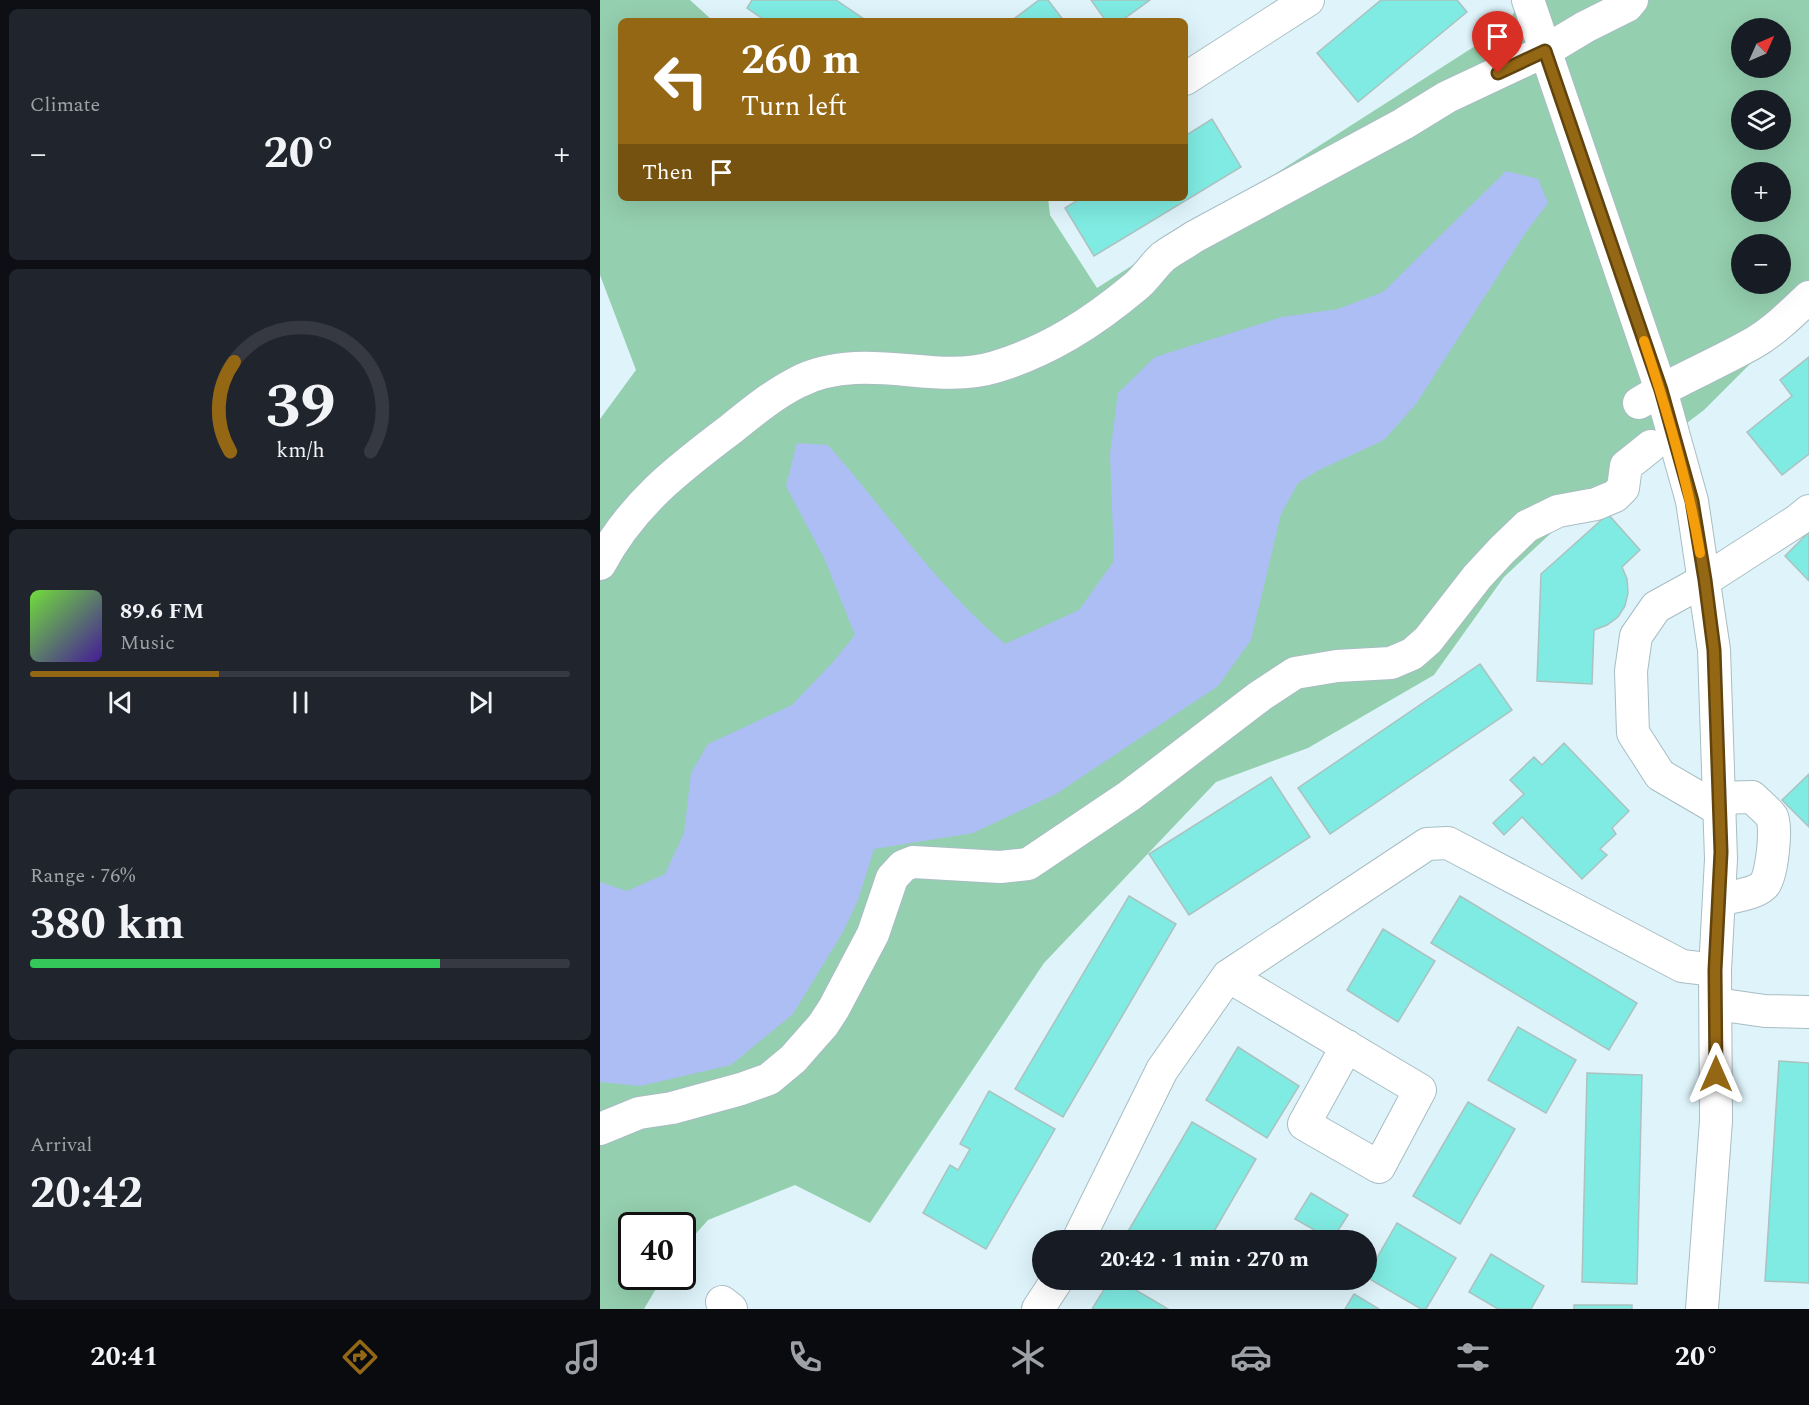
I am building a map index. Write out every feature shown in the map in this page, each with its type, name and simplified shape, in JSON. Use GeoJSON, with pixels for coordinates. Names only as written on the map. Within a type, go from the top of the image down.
{"type":"FeatureCollection","features":[{"type":"Feature","properties":{"kind":"street"},"geometry":{"type":"LineString","coordinates":[[1188,77],[1308,0]]}},
{"type":"Feature","properties":{"kind":"street"},"geometry":{"type":"LineString","coordinates":[[1528,0],[1613,251],[1650,397],[1692,501],[1705,580],[1714,650],[1720,900],[1715,970],[1716,1121],[1702,1309]]}},
{"type":"Feature","properties":{"kind":"street"},"geometry":{"type":"LineString","coordinates":[[600,564],[606,552],[647,498],[672,474],[757,409],[797,382],[817,374],[855,368],[946,374],[992,368],[1044,350],[1085,326],[1137,286],[1164,257],[1194,237],[1403,124],[1447,97],[1545,51],[1627,6],[1632,0]]}},
{"type":"Feature","properties":{"kind":"street"},"geometry":{"type":"LineString","coordinates":[[1650,397],[1756,341],[1787,318],[1809,297]]}},
{"type":"Feature","properties":{"kind":"street"},"geometry":{"type":"LineString","coordinates":[[600,1129],[639,1113],[672,1108],[769,1079],[793,1059],[823,1025],[834,1008],[873,934],[892,878],[903,866],[913,862],[1000,867],[1028,864],[1129,796],[1260,696],[1295,674],[1337,666],[1391,663],[1412,654],[1428,640],[1477,577],[1527,526],[1558,511],[1596,504],[1615,496],[1623,488],[1626,466],[1651,446]]}},
{"type":"Feature","properties":{"kind":"street"},"geometry":{"type":"LineString","coordinates":[[1720,900],[1753,891],[1764,885],[1770,874],[1774,828],[1770,814],[1752,797],[1719,804],[1660,775],[1633,734],[1631,671],[1636,636],[1656,607],[1705,580],[1809,511]]}},
{"type":"Feature","properties":{"kind":"street"},"geometry":{"type":"LineString","coordinates":[[1083,1230],[1162,1070],[1228,976],[1427,844],[1448,843],[1470,853],[1682,966],[1715,970]]}},
{"type":"Feature","properties":{"kind":"street"},"geometry":{"type":"LineString","coordinates":[[1228,976],[1347,1047]]}},
{"type":"Feature","properties":{"kind":"street"},"geometry":{"type":"LineString","coordinates":[[1716,1004],[1765,1011],[1809,1012]]}},
{"type":"Feature","properties":{"kind":"street"},"geometry":{"type":"LineString","coordinates":[[1038,1309],[1050,1290]]}},
{"type":"Feature","properties":{"kind":"green space"},"geometry":{"type":"Polygon","coordinates":[[[600,0],[690,0],[710,18],[618,18],[618,201],[1048,201],[1050,215],[1097,288],[1508,25],[1520,0],[1809,0],[1809,305],[1704,410],[1592,495],[1504,577],[1434,675],[1308,748],[1216,782],[1044,963],[870,1223],[795,1185],[708,1220],[696,1233],[696,1212],[618,1212],[618,1290],[655,1290],[644,1309],[600,1309],[600,419],[636,370],[600,275],[600,0]]]}},
{"type":"Feature","properties":{"kind":"water"},"geometry":{"type":"Polygon","coordinates":[[[1506,171],[1538,179],[1548,203],[1526,232],[1416,404],[1384,440],[1319,470],[1298,483],[1281,514],[1251,640],[1218,686],[1056,794],[973,833],[874,849],[858,900],[843,932],[793,1014],[731,1065],[640,1086],[600,1082],[600,882],[627,891],[665,874],[684,833],[691,773],[708,744],[792,705],[855,635],[825,560],[786,486],[797,443],[828,445],[935,574],[980,622],[1005,644],[1079,610],[1114,561],[1110,454],[1118,393],[1155,357],[1282,317],[1338,309],[1383,292],[1506,171]]]}},
{"type":"Feature","properties":{"kind":"building"},"geometry":{"type":"Polygon","coordinates":[[[752,0],[836,0],[863,18],[762,18],[747,8],[752,0]]]}},
{"type":"Feature","properties":{"kind":"building"},"geometry":{"type":"Polygon","coordinates":[[[1039,0],[1048,0],[1062,18],[1015,18],[1039,0]]]}},
{"type":"Feature","properties":{"kind":"building"},"geometry":{"type":"Polygon","coordinates":[[[1091,0],[1150,0],[1125,18],[1104,18],[1091,0]]]}},
{"type":"Feature","properties":{"kind":"building"},"geometry":{"type":"Polygon","coordinates":[[[1381,0],[1457,0],[1467,12],[1358,102],[1317,53],[1381,0]]]}},
{"type":"Feature","properties":{"kind":"building"},"geometry":{"type":"Polygon","coordinates":[[[1212,119],[1241,167],[1188,199],[1188,134],[1212,119]]]}},
{"type":"Feature","properties":{"kind":"building"},"geometry":{"type":"Polygon","coordinates":[[[1076,201],[1185,201],[1094,256],[1065,208],[1076,201]]]}},
{"type":"Feature","properties":{"kind":"building"},"geometry":{"type":"Polygon","coordinates":[[[1809,357],[1809,454],[1782,475],[1747,432],[1792,396],[1780,380],[1809,357]]]}},
{"type":"Feature","properties":{"kind":"building"},"geometry":{"type":"Polygon","coordinates":[[[1608,514],[1640,550],[1622,567],[1627,579],[1628,593],[1625,606],[1618,617],[1594,630],[1592,684],[1537,681],[1541,574],[1608,514]]]}},
{"type":"Feature","properties":{"kind":"building"},"geometry":{"type":"Polygon","coordinates":[[[1809,532],[1809,581],[1785,556],[1809,532]]]}},
{"type":"Feature","properties":{"kind":"building"},"geometry":{"type":"Polygon","coordinates":[[[1480,664],[1512,710],[1330,834],[1298,788],[1480,664]]]}},
{"type":"Feature","properties":{"kind":"building"},"geometry":{"type":"Polygon","coordinates":[[[1564,743],[1629,811],[1612,828],[1616,834],[1600,849],[1607,855],[1582,879],[1522,817],[1504,835],[1493,823],[1524,794],[1510,780],[1534,757],[1542,765],[1564,743]]]}},
{"type":"Feature","properties":{"kind":"building"},"geometry":{"type":"Polygon","coordinates":[[[1809,774],[1809,827],[1782,800],[1809,774]]]}},
{"type":"Feature","properties":{"kind":"building"},"geometry":{"type":"Polygon","coordinates":[[[1271,777],[1310,837],[1189,915],[1149,854],[1271,777]]]}},
{"type":"Feature","properties":{"kind":"building"},"geometry":{"type":"Polygon","coordinates":[[[1129,896],[1176,924],[1063,1117],[1015,1089],[1129,896]]]}},
{"type":"Feature","properties":{"kind":"building"},"geometry":{"type":"Polygon","coordinates":[[[1460,896],[1637,1003],[1609,1050],[1431,943],[1460,896]]]}},
{"type":"Feature","properties":{"kind":"building"},"geometry":{"type":"Polygon","coordinates":[[[1383,929],[1435,961],[1398,1022],[1347,990],[1383,929]]]}},
{"type":"Feature","properties":{"kind":"building"},"geometry":{"type":"Polygon","coordinates":[[[1518,1027],[1576,1060],[1546,1113],[1488,1080],[1518,1027]]]}},
{"type":"Feature","properties":{"kind":"building"},"geometry":{"type":"Polygon","coordinates":[[[1238,1047],[1299,1086],[1267,1138],[1206,1100],[1238,1047]]]}},
{"type":"Feature","properties":{"kind":"building"},"geometry":{"type":"Polygon","coordinates":[[[1779,1061],[1809,1063],[1809,1283],[1765,1281],[1779,1061]]]}},
{"type":"Feature","properties":{"kind":"building"},"geometry":{"type":"Polygon","coordinates":[[[1587,1073],[1642,1075],[1637,1284],[1582,1282],[1587,1073]]]}},
{"type":"Feature","properties":{"kind":"building"},"geometry":{"type":"Polygon","coordinates":[[[989,1091],[1055,1129],[986,1249],[923,1213],[950,1165],[958,1170],[970,1149],[960,1144],[989,1091]]]}},
{"type":"Feature","properties":{"kind":"building"},"geometry":{"type":"Polygon","coordinates":[[[1468,1102],[1515,1129],[1460,1224],[1413,1196],[1468,1102]]]}},
{"type":"Feature","properties":{"kind":"building"},"geometry":{"type":"Polygon","coordinates":[[[1192,1122],[1256,1159],[1215,1230],[1129,1230],[1192,1122]]]}},
{"type":"Feature","properties":{"kind":"building"},"geometry":{"type":"Polygon","coordinates":[[[1311,1193],[1348,1215],[1338,1230],[1314,1230],[1295,1219],[1311,1193]]]}},
{"type":"Feature","properties":{"kind":"building"},"geometry":{"type":"Polygon","coordinates":[[[1397,1223],[1456,1258],[1426,1309],[1421,1309],[1377,1283],[1377,1258],[1397,1223]]]}},
{"type":"Feature","properties":{"kind":"building"},"geometry":{"type":"Polygon","coordinates":[[[1491,1254],[1544,1286],[1531,1309],[1498,1309],[1469,1292],[1491,1254]]]}},
{"type":"Feature","properties":{"kind":"building"},"geometry":{"type":"Polygon","coordinates":[[[1104,1290],[1136,1290],[1168,1309],[1092,1309],[1104,1290]]]}},
{"type":"Feature","properties":{"kind":"building"},"geometry":{"type":"Polygon","coordinates":[[[1354,1294],[1379,1309],[1345,1309],[1354,1294]]]}},
{"type":"Feature","properties":{"kind":"building"},"geometry":{"type":"Polygon","coordinates":[[[1574,1305],[1632,1305],[1632,1309],[1574,1309],[1574,1305]]]}},
{"type":"Feature","properties":{"kind":"slow traffic"},"geometry":{"type":"LineString","coordinates":[[1644,341],[1661,390],[1692,501],[1700,553]]}},
{"type":"Feature","properties":{"kind":"route"},"geometry":{"type":"LineString","coordinates":[[1498,73],[1545,51],[1661,390],[1692,501],[1714,650],[1721,852],[1715,970],[1716,1074]]}}]}
